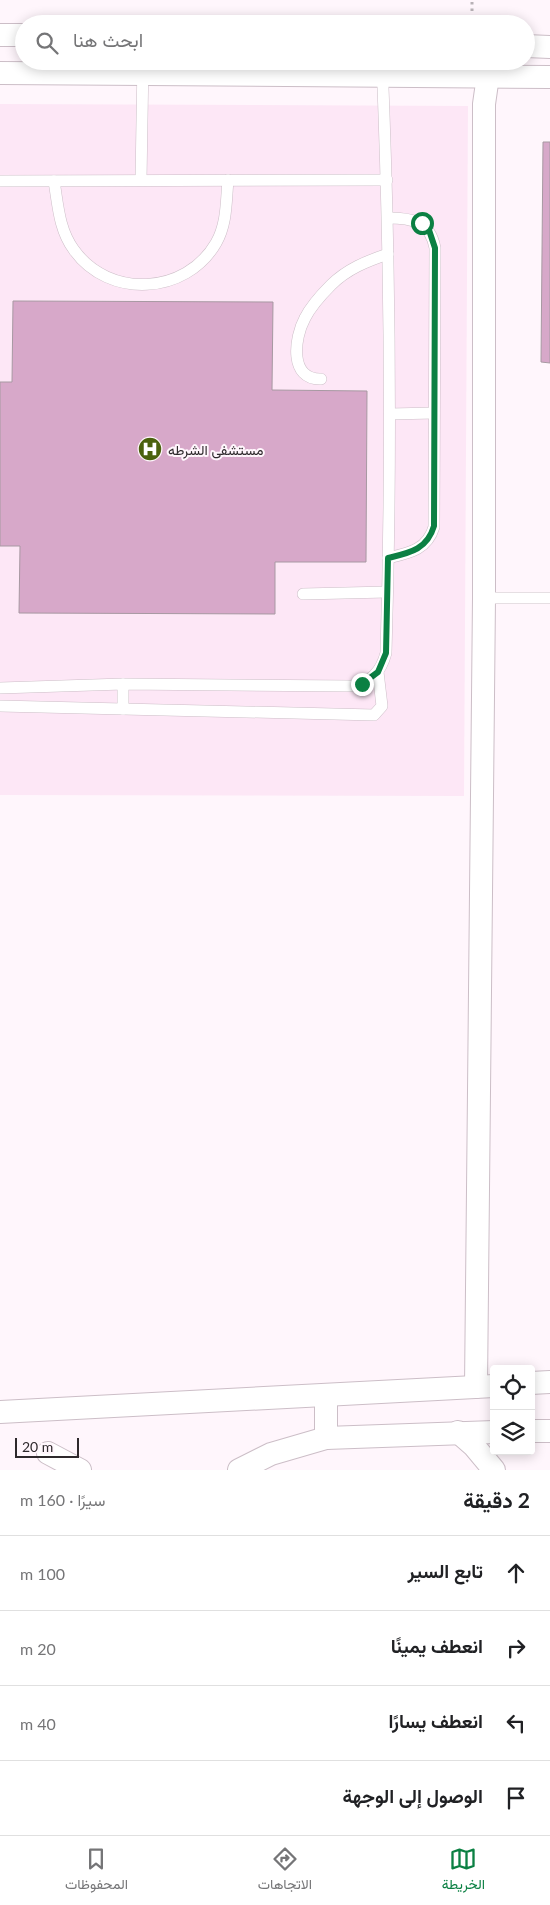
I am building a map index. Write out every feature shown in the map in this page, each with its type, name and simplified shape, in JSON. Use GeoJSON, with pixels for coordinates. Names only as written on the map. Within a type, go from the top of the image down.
{"type":"FeatureCollection","features":[{"type":"Feature","properties":{"kind":"street"},"geometry":{"type":"LineString","coordinates":[[0,35],[15,35]]}},
{"type":"Feature","properties":{"kind":"street"},"geometry":{"type":"LineString","coordinates":[[535,46],[550,47]]}},
{"type":"Feature","properties":{"kind":"street"},"geometry":{"type":"LineString","coordinates":[[0,73],[72,70]]}},
{"type":"Feature","properties":{"kind":"street"},"geometry":{"type":"LineString","coordinates":[[0,1412],[485,1386],[484,104],[492,70]]}},
{"type":"Feature","properties":{"kind":"street"},"geometry":{"type":"LineString","coordinates":[[505,70],[550,77]]}},
{"type":"Feature","properties":{"kind":"street"},"geometry":{"type":"LineString","coordinates":[[535,1384],[550,1382]]}},
{"type":"Feature","properties":{"kind":"street"},"geometry":{"type":"LineString","coordinates":[[326,1396],[326,1438]]}},
{"type":"Feature","properties":{"kind":"street"},"geometry":{"type":"LineString","coordinates":[[535,1431],[550,1431]]}},
{"type":"Feature","properties":{"kind":"street"},"geometry":{"type":"LineString","coordinates":[[458,1432],[474,1446],[494,1470]]}},
{"type":"Feature","properties":{"kind":"street"},"geometry":{"type":"LineString","coordinates":[[238,1470],[271,1454],[326,1438],[490,1432]]}},
{"type":"Feature","properties":{"kind":"street"},"geometry":{"type":"LineString","coordinates":[[48,1453],[80,1470]]}},
{"type":"Feature","properties":{"kind":"lane"},"geometry":{"type":"LineString","coordinates":[[142,180],[143,70]]}},
{"type":"Feature","properties":{"kind":"lane"},"geometry":{"type":"LineString","coordinates":[[0,706],[374,714],[382,706],[378,672],[386,653],[390,414],[388,218],[383,70]]}},
{"type":"Feature","properties":{"kind":"lane"},"geometry":{"type":"LineString","coordinates":[[54,181],[62,225],[74,250],[83,261],[100,273],[119,282],[147,285],[174,279],[198,264],[208,254],[216,243],[226,216],[228,180]]}},
{"type":"Feature","properties":{"kind":"lane"},"geometry":{"type":"LineString","coordinates":[[0,181],[387,180]]}},
{"type":"Feature","properties":{"kind":"lane"},"geometry":{"type":"LineString","coordinates":[[388,218],[413,219],[422,223],[433,238],[435,248],[434,520],[432,533],[419,548],[388,558]]}},
{"type":"Feature","properties":{"kind":"lane"},"geometry":{"type":"LineString","coordinates":[[321,379],[304,375],[298,365],[297,341],[304,319],[321,296],[344,274],[358,265],[388,254]]}},
{"type":"Feature","properties":{"kind":"lane"},"geometry":{"type":"LineString","coordinates":[[390,414],[434,413]]}},
{"type":"Feature","properties":{"kind":"lane"},"geometry":{"type":"LineString","coordinates":[[303,594],[387,592]]}},
{"type":"Feature","properties":{"kind":"lane"},"geometry":{"type":"LineString","coordinates":[[484,598],[550,598]]}},
{"type":"Feature","properties":{"kind":"lane"},"geometry":{"type":"LineString","coordinates":[[0,688],[123,684],[352,686],[362,684],[378,672]]}},
{"type":"Feature","properties":{"kind":"lane"},"geometry":{"type":"LineString","coordinates":[[123,684],[123,709]]}},
{"type":"Feature","properties":{"kind":"path"},"geometry":{"type":"LineString","coordinates":[[472,0],[472,15]]}},
{"type":"Feature","properties":{"kind":"shaded area"},"geometry":{"type":"Polygon","coordinates":[[[0,104],[468,106],[464,796],[0,795],[0,104]]]}},
{"type":"Feature","properties":{"kind":"building"},"geometry":{"type":"Polygon","coordinates":[[[543,142],[550,142],[550,363],[541,362],[543,142]]]}},
{"type":"Feature","properties":{"kind":"building"},"geometry":{"type":"Polygon","coordinates":[[[13,301],[273,302],[272,390],[367,391],[366,562],[275,562],[275,614],[19,613],[20,546],[0,546],[0,382],[12,382],[13,301]]]}},
{"type":"Feature","properties":{"kind":"place","name":"مستشفى الشرطه"},"geometry":{"type":"Point","coordinates":[150,449]}},
{"type":"Feature","properties":{"kind":"route"},"geometry":{"type":"LineString","coordinates":[[362,684],[378,672],[386,653],[388,558],[407,554],[419,548],[428,539],[434,526],[435,248],[429,230],[422,223]]}}]}
